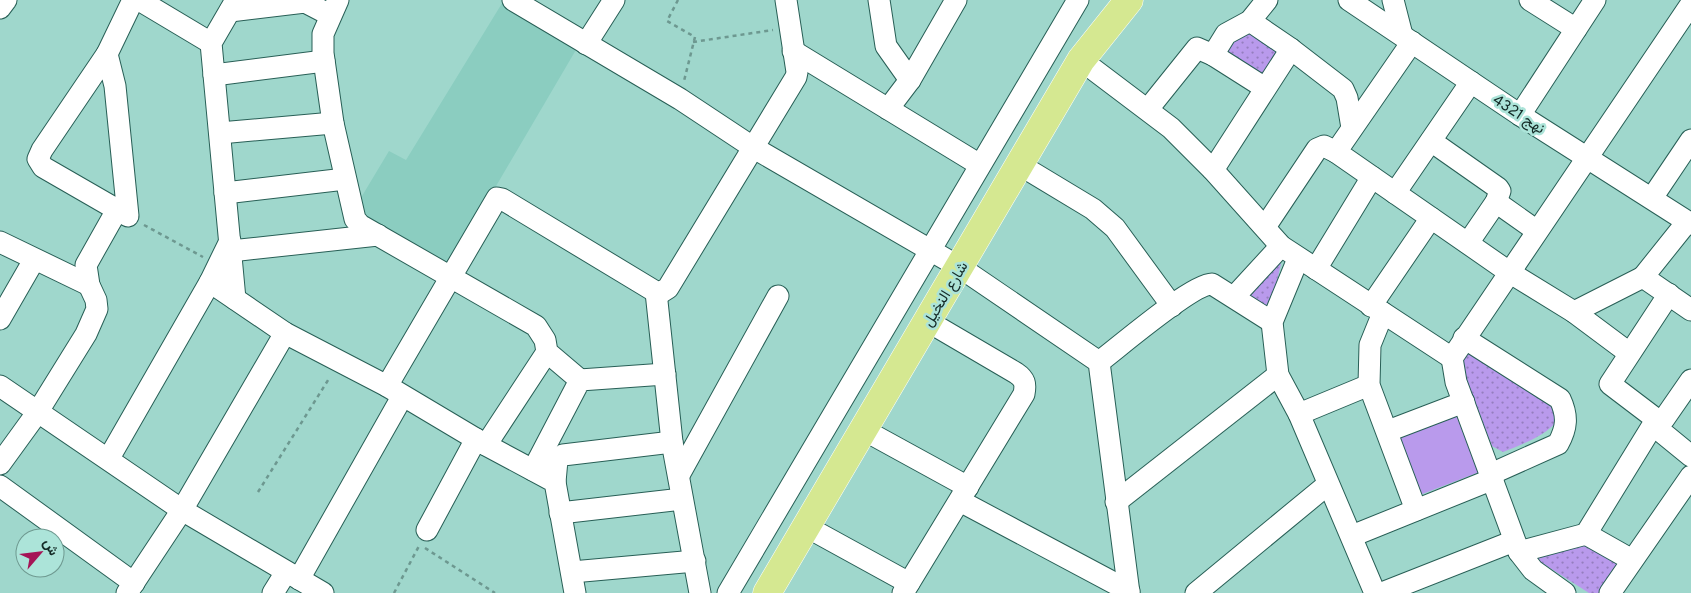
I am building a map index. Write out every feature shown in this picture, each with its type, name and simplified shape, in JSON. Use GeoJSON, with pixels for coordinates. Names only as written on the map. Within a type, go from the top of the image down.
{"type":"FeatureCollection","features":[{"type":"Feature","properties":{"kind":"main road","name":"شارع النخيل"},"geometry":{"type":"LineString","coordinates":[[768,593],[1082,60],[1129,0]]}},
{"type":"Feature","properties":{"kind":"street"},"geometry":{"type":"LineString","coordinates":[[0,8],[6,0]]}},
{"type":"Feature","properties":{"kind":"street"},"geometry":{"type":"LineString","coordinates":[[122,213],[43,167],[38,159],[42,150],[107,54],[133,0]]}},
{"type":"Feature","properties":{"kind":"street"},"geometry":{"type":"LineString","coordinates":[[140,0],[211,42]]}},
{"type":"Feature","properties":{"kind":"street"},"geometry":{"type":"LineString","coordinates":[[513,0],[680,99],[754,148],[961,268],[1099,362],[1129,592]]}},
{"type":"Feature","properties":{"kind":"street"},"geometry":{"type":"LineString","coordinates":[[586,44],[614,0]]}},
{"type":"Feature","properties":{"kind":"street"},"geometry":{"type":"LineString","coordinates":[[273,593],[292,575],[395,391],[451,276],[493,200],[499,198],[656,292],[668,288],[796,77],[786,0]]}},
{"type":"Feature","properties":{"kind":"street"},"geometry":{"type":"LineString","coordinates":[[879,0],[886,46],[910,80]]}},
{"type":"Feature","properties":{"kind":"street"},"geometry":{"type":"LineString","coordinates":[[728,593],[1078,0]]}},
{"type":"Feature","properties":{"kind":"street"},"geometry":{"type":"LineString","coordinates":[[1213,55],[1226,34],[1250,22],[1267,0]]}},
{"type":"Feature","properties":{"kind":"street","name":"نهج 4321"},"geometry":{"type":"LineString","coordinates":[[1349,0],[1520,115],[1689,223]]}},
{"type":"Feature","properties":{"kind":"street"},"geometry":{"type":"LineString","coordinates":[[1336,152],[1407,38],[1393,0]]}},
{"type":"Feature","properties":{"kind":"street"},"geometry":{"type":"LineString","coordinates":[[1530,0],[1576,29]]}},
{"type":"Feature","properties":{"kind":"street"},"geometry":{"type":"LineString","coordinates":[[1520,115],[1595,0]]}},
{"type":"Feature","properties":{"kind":"street"},"geometry":{"type":"LineString","coordinates":[[555,482],[481,442],[395,391],[285,333],[235,299],[222,260],[225,193],[211,42],[233,5],[305,2],[334,7],[323,34],[324,61],[333,123],[345,179],[355,219],[360,225],[536,326],[545,340],[547,352],[580,380],[665,374]]}},
{"type":"Feature","properties":{"kind":"street"},"geometry":{"type":"LineString","coordinates":[[888,109],[910,80],[950,2]]}},
{"type":"Feature","properties":{"kind":"street"},"geometry":{"type":"LineString","coordinates":[[1553,590],[1526,564],[1516,547],[1456,382],[1452,358],[1691,4]]}},
{"type":"Feature","properties":{"kind":"street"},"geometry":{"type":"LineString","coordinates":[[1250,22],[1291,49],[1343,89],[1348,98],[1352,128]]}},
{"type":"Feature","properties":{"kind":"street"},"geometry":{"type":"LineString","coordinates":[[1148,109],[1194,49],[1199,47],[1265,88]]}},
{"type":"Feature","properties":{"kind":"street"},"geometry":{"type":"LineString","coordinates":[[1213,170],[1291,49]]}},
{"type":"Feature","properties":{"kind":"street"},"geometry":{"type":"LineString","coordinates":[[793,51],[980,165]]}},
{"type":"Feature","properties":{"kind":"street"},"geometry":{"type":"LineString","coordinates":[[0,464],[37,413],[86,334],[97,309],[96,300],[89,285],[86,265],[88,259],[122,213],[115,86],[107,54]]}},
{"type":"Feature","properties":{"kind":"street"},"geometry":{"type":"LineString","coordinates":[[1082,60],[1148,109],[1213,170],[1265,227],[1298,258],[1452,358]]}},
{"type":"Feature","properties":{"kind":"street"},"geometry":{"type":"LineString","coordinates":[[214,75],[324,61]]}},
{"type":"Feature","properties":{"kind":"street"},"geometry":{"type":"LineString","coordinates":[[1395,193],[1471,82]]}},
{"type":"Feature","properties":{"kind":"street"},"geometry":{"type":"LineString","coordinates":[[220,132],[333,123]]}},
{"type":"Feature","properties":{"kind":"street"},"geometry":{"type":"LineString","coordinates":[[1652,198],[1691,140]]}},
{"type":"Feature","properties":{"kind":"street"},"geometry":{"type":"LineString","coordinates":[[1431,141],[1498,188],[1499,196],[1496,202],[1468,243]]}},
{"type":"Feature","properties":{"kind":"street"},"geometry":{"type":"LineString","coordinates":[[1265,227],[1317,149],[1324,146],[1336,152],[1509,272],[1574,312],[1629,353]]}},
{"type":"Feature","properties":{"kind":"street"},"geometry":{"type":"LineString","coordinates":[[1020,165],[1093,209],[1115,228],[1172,306]]}},
{"type":"Feature","properties":{"kind":"street"},"geometry":{"type":"LineString","coordinates":[[1234,297],[1298,258],[1372,177]]}},
{"type":"Feature","properties":{"kind":"street"},"geometry":{"type":"LineString","coordinates":[[225,193],[345,179]]}},
{"type":"Feature","properties":{"kind":"street"},"geometry":{"type":"LineString","coordinates":[[1496,202],[1537,231]]}},
{"type":"Feature","properties":{"kind":"street"},"geometry":{"type":"LineString","coordinates":[[1416,510],[1388,431],[1369,385],[1370,344],[1377,309],[1431,218]]}},
{"type":"Feature","properties":{"kind":"street"},"geometry":{"type":"LineString","coordinates":[[1574,312],[1643,277],[1689,223]]}},
{"type":"Feature","properties":{"kind":"street"},"geometry":{"type":"LineString","coordinates":[[222,260],[378,235]]}},
{"type":"Feature","properties":{"kind":"street"},"geometry":{"type":"LineString","coordinates":[[0,242],[89,285]]}},
{"type":"Feature","properties":{"kind":"street"},"geometry":{"type":"LineString","coordinates":[[1298,258],[1272,322],[1278,375],[1299,414],[1328,485],[1352,536],[1374,593]]}},
{"type":"Feature","properties":{"kind":"street"},"geometry":{"type":"LineString","coordinates":[[0,319],[34,260]]}},
{"type":"Feature","properties":{"kind":"street"},"geometry":{"type":"LineString","coordinates":[[222,260],[235,299]]}},
{"type":"Feature","properties":{"kind":"street"},"geometry":{"type":"LineString","coordinates":[[109,458],[222,260]]}},
{"type":"Feature","properties":{"kind":"street"},"geometry":{"type":"LineString","coordinates":[[1643,277],[1691,310]]}},
{"type":"Feature","properties":{"kind":"street"},"geometry":{"type":"LineString","coordinates":[[1099,362],[1172,306],[1205,284],[1212,284],[1272,322]]}},
{"type":"Feature","properties":{"kind":"street"},"geometry":{"type":"LineString","coordinates":[[656,292],[672,442],[700,593]]}},
{"type":"Feature","properties":{"kind":"street"},"geometry":{"type":"LineString","coordinates":[[1669,294],[1610,384],[1691,456]]}},
{"type":"Feature","properties":{"kind":"street"},"geometry":{"type":"LineString","coordinates":[[679,475],[778,296]]}},
{"type":"Feature","properties":{"kind":"street"},"geometry":{"type":"LineString","coordinates":[[807,528],[906,588],[1024,394],[1025,381],[1016,373],[929,322]]}},
{"type":"Feature","properties":{"kind":"street"},"geometry":{"type":"LineString","coordinates":[[0,486],[130,588],[182,510],[285,333]]}},
{"type":"Feature","properties":{"kind":"street"},"geometry":{"type":"LineString","coordinates":[[1352,536],[1492,477],[1558,444],[1566,423],[1565,410],[1560,399],[1464,338]]}},
{"type":"Feature","properties":{"kind":"street"},"geometry":{"type":"LineString","coordinates":[[427,530],[481,442],[547,352]]}},
{"type":"Feature","properties":{"kind":"street"},"geometry":{"type":"LineString","coordinates":[[1116,502],[1278,375]]}},
{"type":"Feature","properties":{"kind":"street"},"geometry":{"type":"LineString","coordinates":[[533,470],[580,380]]}},
{"type":"Feature","properties":{"kind":"street"},"geometry":{"type":"LineString","coordinates":[[1586,534],[1654,423],[1664,420],[1691,380]]}},
{"type":"Feature","properties":{"kind":"street"},"geometry":{"type":"LineString","coordinates":[[1299,414],[1369,385]]}},
{"type":"Feature","properties":{"kind":"street"},"geometry":{"type":"LineString","coordinates":[[0,386],[37,413],[109,458],[182,510],[323,593]]}},
{"type":"Feature","properties":{"kind":"street"},"geometry":{"type":"LineString","coordinates":[[1388,431],[1464,402]]}},
{"type":"Feature","properties":{"kind":"street"},"geometry":{"type":"LineString","coordinates":[[864,430],[964,494],[1129,592]]}},
{"type":"Feature","properties":{"kind":"street"},"geometry":{"type":"LineString","coordinates":[[575,593],[555,482],[557,460],[563,455],[672,442]]}},
{"type":"Feature","properties":{"kind":"street"},"geometry":{"type":"LineString","coordinates":[[1610,593],[1691,476]]}},
{"type":"Feature","properties":{"kind":"street"},"geometry":{"type":"LineString","coordinates":[[1196,593],[1328,485]]}},
{"type":"Feature","properties":{"kind":"street"},"geometry":{"type":"LineString","coordinates":[[560,513],[682,498]]}},
{"type":"Feature","properties":{"kind":"street"},"geometry":{"type":"LineString","coordinates":[[1382,593],[1516,547],[1586,534],[1632,560]]}},
{"type":"Feature","properties":{"kind":"street"},"geometry":{"type":"LineString","coordinates":[[572,572],[695,561]]}},
{"type":"Feature","properties":{"kind":"path"},"geometry":{"type":"LineString","coordinates":[[678,0],[667,21],[694,37],[680,99]]}},
{"type":"Feature","properties":{"kind":"path"},"geometry":{"type":"LineString","coordinates":[[693,42],[790,28]]}},
{"type":"Feature","properties":{"kind":"path"},"geometry":{"type":"LineString","coordinates":[[122,213],[222,260]]}},
{"type":"Feature","properties":{"kind":"path"},"geometry":{"type":"LineString","coordinates":[[258,492],[339,362]]}},
{"type":"Feature","properties":{"kind":"path"},"geometry":{"type":"LineString","coordinates":[[394,593],[420,545],[495,593]]}},
{"type":"Feature","properties":{"kind":"shaded area"},"geometry":{"type":"Polygon","coordinates":[[[504,0],[580,43],[448,268],[353,211],[389,151],[406,160],[504,0]]]}},
{"type":"Feature","properties":{"kind":"shaded area"},"geometry":{"type":"Polygon","coordinates":[[[1250,26],[1285,51],[1265,82],[1218,54],[1250,26]]]}},
{"type":"Feature","properties":{"kind":"shaded area"},"geometry":{"type":"Polygon","coordinates":[[[1275,259],[1281,264],[1269,313],[1241,293],[1275,259]]]}},
{"type":"Feature","properties":{"kind":"shaded area"},"geometry":{"type":"Polygon","coordinates":[[[1469,348],[1552,399],[1557,421],[1552,427],[1539,436],[1503,452],[1492,446],[1462,368],[1469,348]]]}},
{"type":"Feature","properties":{"kind":"shaded area"},"geometry":{"type":"Polygon","coordinates":[[[1456,407],[1482,471],[1417,496],[1395,430],[1456,407]]]}},
{"type":"Feature","properties":{"kind":"shaded area"},"geometry":{"type":"Polygon","coordinates":[[[1581,532],[1624,561],[1603,593],[1589,593],[1539,561],[1531,550],[1581,532]]]}}]}
